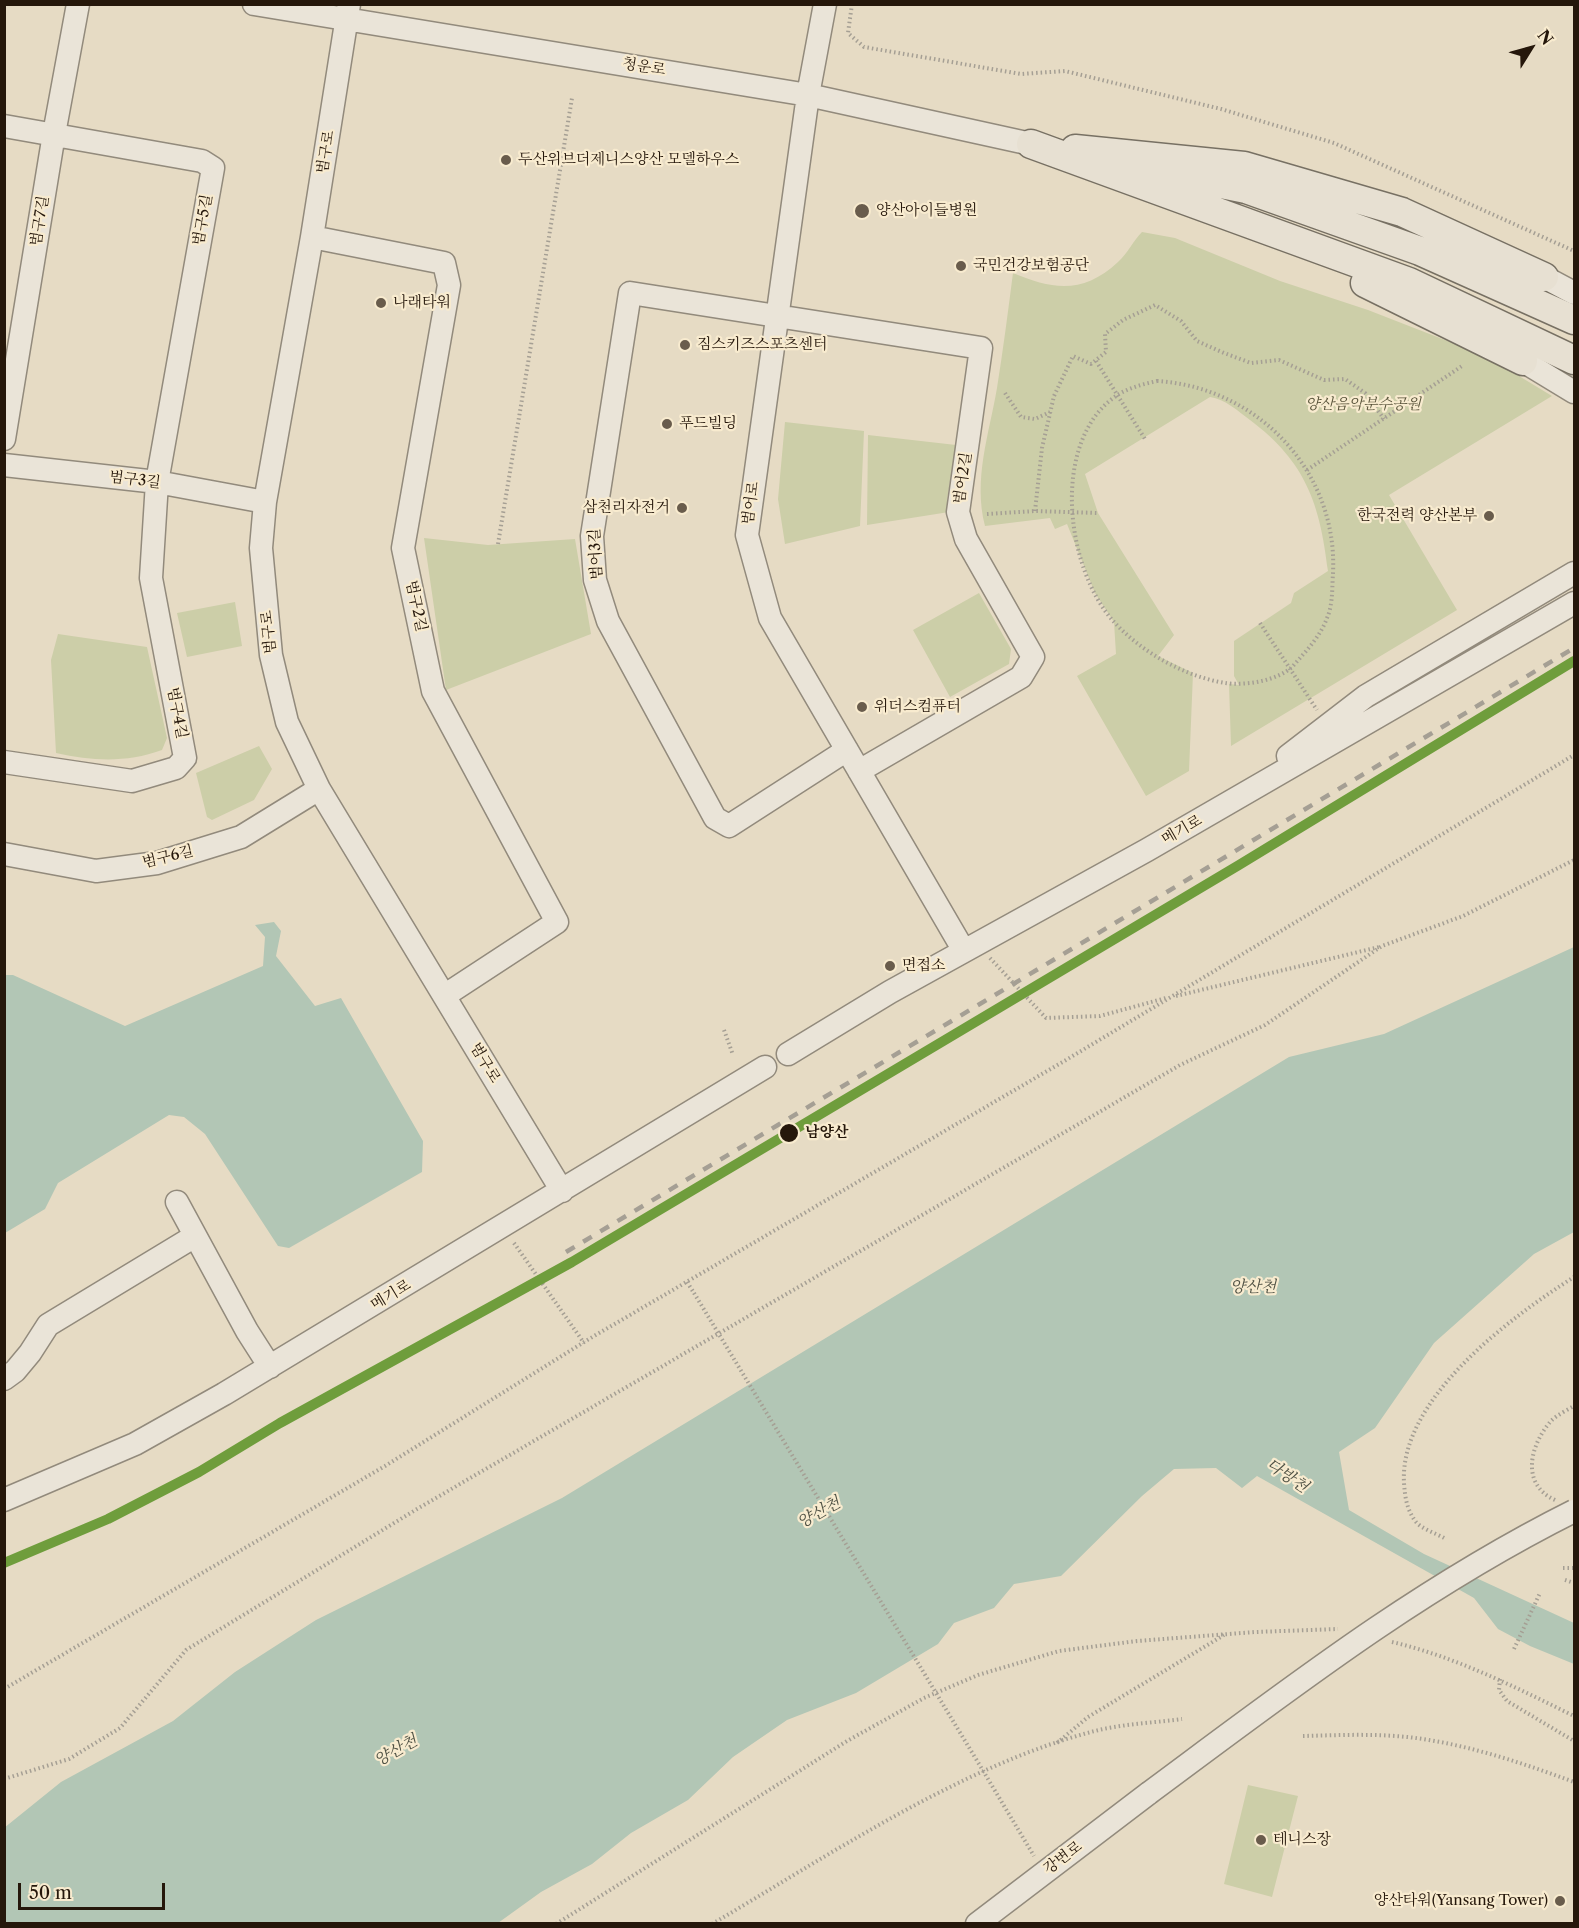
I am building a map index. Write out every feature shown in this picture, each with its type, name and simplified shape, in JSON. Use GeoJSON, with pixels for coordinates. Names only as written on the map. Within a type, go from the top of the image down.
{"type":"FeatureCollection","features":[{"type":"Feature","properties":{"kind":"main road"},"geometry":{"type":"LineString","coordinates":[[1031,144],[1244,166],[1402,212],[1544,277]]}},
{"type":"Feature","properties":{"kind":"main road"},"geometry":{"type":"LineString","coordinates":[[1031,144],[1246,189],[1420,251],[1575,320]]}},
{"type":"Feature","properties":{"kind":"main road"},"geometry":{"type":"LineString","coordinates":[[1031,144],[1409,282],[1575,360]]}},
{"type":"Feature","properties":{"kind":"main road"},"geometry":{"type":"LineString","coordinates":[[1031,144],[1197,223],[1349,275],[1523,361]]}},
{"type":"Feature","properties":{"kind":"street","name":"범구7길"},"geometry":{"type":"LineString","coordinates":[[4,439],[54,134],[78,4]]}},
{"type":"Feature","properties":{"kind":"street","name":"청운로"},"geometry":{"type":"LineString","coordinates":[[254,4],[348,12],[808,95],[1031,144]]}},
{"type":"Feature","properties":{"kind":"street","name":"범어로"},"geometry":{"type":"LineString","coordinates":[[825,4],[808,95],[747,535],[770,618],[859,771],[970,947]]}},
{"type":"Feature","properties":{"kind":"street","name":"범구로"},"geometry":{"type":"LineString","coordinates":[[348,12],[312,237],[265,502],[261,548],[271,655],[287,722],[319,789],[562,1191]]}},
{"type":"Feature","properties":{"kind":"street","name":"범구5길"},"geometry":{"type":"LineString","coordinates":[[4,126],[202,161],[213,168],[157,482]]}},
{"type":"Feature","properties":{"kind":"street","name":"범구2길"},"geometry":{"type":"LineString","coordinates":[[312,237],[444,263],[449,285],[404,548],[433,691],[557,922],[444,996]]}},
{"type":"Feature","properties":{"kind":"street"},"geometry":{"type":"LineString","coordinates":[[1544,277],[1575,293]]}},
{"type":"Feature","properties":{"kind":"street","name":"범어3길"},"geometry":{"type":"LineString","coordinates":[[777,317],[630,293],[592,536],[595,580],[608,621],[715,818],[729,826],[847,750]]}},
{"type":"Feature","properties":{"kind":"street","name":"범어2길"},"geometry":{"type":"LineString","coordinates":[[777,317],[981,348],[958,512],[966,539],[1033,657],[1021,677],[859,771]]}},
{"type":"Feature","properties":{"kind":"street"},"geometry":{"type":"LineString","coordinates":[[1523,361],[1575,392]]}},
{"type":"Feature","properties":{"kind":"street","name":"범구3길"},"geometry":{"type":"LineString","coordinates":[[4,465],[157,482],[265,502]]}},
{"type":"Feature","properties":{"kind":"street","name":"범구4길"},"geometry":{"type":"LineString","coordinates":[[4,762],[132,781],[176,768],[185,759],[151,578],[157,482]]}},
{"type":"Feature","properties":{"kind":"street"},"geometry":{"type":"LineString","coordinates":[[1214,812],[1366,696],[1575,573]]}},
{"type":"Feature","properties":{"kind":"street","name":"메기로"},"geometry":{"type":"LineString","coordinates":[[788,1054],[890,992],[1214,812],[1575,603]]}},
{"type":"Feature","properties":{"kind":"street","name":"범구6길"},"geometry":{"type":"LineString","coordinates":[[4,854],[96,871],[157,863],[241,837],[319,789]]}},
{"type":"Feature","properties":{"kind":"street","name":"메기로"},"geometry":{"type":"LineString","coordinates":[[4,1500],[135,1444],[270,1367],[765,1067]]}},
{"type":"Feature","properties":{"kind":"street"},"geometry":{"type":"LineString","coordinates":[[177,1202],[247,1331],[270,1367]]}},
{"type":"Feature","properties":{"kind":"street"},"geometry":{"type":"LineString","coordinates":[[4,1379],[15,1371],[30,1353],[48,1325],[195,1236]]}},
{"type":"Feature","properties":{"kind":"street","name":"강변로"},"geometry":{"type":"LineString","coordinates":[[977,1923],[1358,1639],[1405,1607],[1569,1508]]}},
{"type":"Feature","properties":{"kind":"path"},"geometry":{"type":"LineString","coordinates":[[852,4],[848,33],[864,47],[1020,74],[1065,70],[1221,109],[1334,143],[1575,251]]}},
{"type":"Feature","properties":{"kind":"path"},"geometry":{"type":"LineString","coordinates":[[498,544],[572,98]]}},
{"type":"Feature","properties":{"kind":"path"},"geometry":{"type":"LineString","coordinates":[[1035,511],[1042,448],[1054,396],[1073,356],[1091,364],[1106,352],[1105,334],[1123,320],[1155,305],[1181,321],[1197,341],[1224,353],[1251,363],[1279,360],[1324,380],[1344,379],[1365,393],[1384,419]]}},
{"type":"Feature","properties":{"kind":"path"},"geometry":{"type":"LineString","coordinates":[[1095,360],[1145,438]]}},
{"type":"Feature","properties":{"kind":"path"},"geometry":{"type":"LineString","coordinates":[[1307,470],[1462,366]]}},
{"type":"Feature","properties":{"kind":"path"},"geometry":{"type":"LineString","coordinates":[[1157,381],[1186,383],[1209,389],[1261,421],[1289,444],[1307,470],[1328,516],[1334,555],[1332,587],[1328,616],[1317,637],[1290,669],[1239,685],[1200,676],[1167,663],[1137,643],[1114,622],[1095,593],[1075,541],[1072,478],[1075,456],[1083,437],[1097,416],[1117,395],[1136,386],[1157,381]]}},
{"type":"Feature","properties":{"kind":"path"},"geometry":{"type":"LineString","coordinates":[[1005,393],[1021,417],[1035,419],[1051,412]]}},
{"type":"Feature","properties":{"kind":"path"},"geometry":{"type":"LineString","coordinates":[[987,514],[1035,511],[1098,513]]}},
{"type":"Feature","properties":{"kind":"path"},"geometry":{"type":"LineString","coordinates":[[1260,623],[1317,711]]}},
{"type":"Feature","properties":{"kind":"path"},"geometry":{"type":"LineString","coordinates":[[4,1689],[385,1466],[584,1342],[1173,997],[1575,755]]}},
{"type":"Feature","properties":{"kind":"path"},"geometry":{"type":"LineString","coordinates":[[970,947],[1046,1018],[1100,1016],[1382,946],[1463,916],[1575,860]]}},
{"type":"Feature","properties":{"kind":"path"},"geometry":{"type":"LineString","coordinates":[[4,1779],[69,1759],[120,1728],[186,1650],[417,1509],[1180,1065],[1265,1025],[1382,946]]}},
{"type":"Feature","properties":{"kind":"path"},"geometry":{"type":"LineString","coordinates":[[724,1030],[734,1055]]}},
{"type":"Feature","properties":{"kind":"path"},"geometry":{"type":"LineString","coordinates":[[503,1227],[584,1342]]}},
{"type":"Feature","properties":{"kind":"path"},"geometry":{"type":"LineString","coordinates":[[1444,1538],[1417,1523],[1406,1503],[1403,1461],[1414,1434],[1426,1412],[1452,1376],[1491,1338],[1539,1300],[1575,1277]]}},
{"type":"Feature","properties":{"kind":"path"},"geometry":{"type":"LineString","coordinates":[[687,1282],[1035,1857]]}},
{"type":"Feature","properties":{"kind":"path"},"geometry":{"type":"LineString","coordinates":[[1569,1508],[1542,1494],[1531,1473],[1534,1444],[1552,1419],[1575,1406]]}},
{"type":"Feature","properties":{"kind":"path"},"geometry":{"type":"LineString","coordinates":[[1563,1568],[1575,1568]]}},
{"type":"Feature","properties":{"kind":"path"},"geometry":{"type":"LineString","coordinates":[[1565,1580],[1575,1583]]}},
{"type":"Feature","properties":{"kind":"path"},"geometry":{"type":"LineString","coordinates":[[1514,1649],[1540,1593]]}},
{"type":"Feature","properties":{"kind":"path"},"geometry":{"type":"LineString","coordinates":[[556,1923],[847,1741],[924,1698],[978,1675],[1059,1651],[1225,1634],[1332,1628],[1342,1630]]}},
{"type":"Feature","properties":{"kind":"path"},"geometry":{"type":"LineString","coordinates":[[1054,1745],[1088,1717],[1225,1634]]}},
{"type":"Feature","properties":{"kind":"path"},"geometry":{"type":"LineString","coordinates":[[1384,1640],[1426,1650],[1500,1679],[1575,1716]]}},
{"type":"Feature","properties":{"kind":"path"},"geometry":{"type":"LineString","coordinates":[[1500,1679],[1499,1690],[1507,1701],[1575,1741]]}},
{"type":"Feature","properties":{"kind":"path"},"geometry":{"type":"LineString","coordinates":[[712,1923],[872,1830],[984,1771],[1092,1732],[1182,1719]]}},
{"type":"Feature","properties":{"kind":"path"},"geometry":{"type":"LineString","coordinates":[[1303,1736],[1352,1735],[1422,1739],[1504,1757],[1575,1782]]}},
{"type":"Feature","properties":{"kind":"green space","name":"양산음악분수공원"},"geometry":{"type":"Polygon","coordinates":[[[1142,232],[1175,238],[1280,281],[1368,310],[1486,356],[1552,396],[1389,495],[1457,610],[1231,746],[1229,684],[1239,685],[1234,676],[1234,641],[1291,603],[1294,593],[1328,571],[1320,525],[1307,486],[1285,452],[1269,436],[1231,406],[1210,397],[1085,474],[1098,513],[1174,635],[1158,656],[1193,673],[1189,771],[1146,796],[1077,676],[1116,654],[1114,622],[1095,593],[1067,524],[1055,529],[1050,518],[985,526],[981,491],[981,474],[997,388],[1013,273],[1055,285],[1068,286],[1093,280],[1118,262],[1142,232]]]}},
{"type":"Feature","properties":{"kind":"green space"},"geometry":{"type":"Polygon","coordinates":[[[785,422],[864,431],[860,526],[785,544],[778,499],[785,422]]]}},
{"type":"Feature","properties":{"kind":"green space"},"geometry":{"type":"Polygon","coordinates":[[[868,435],[956,445],[947,500],[949,512],[867,525],[868,435]]]}},
{"type":"Feature","properties":{"kind":"green space"},"geometry":{"type":"Polygon","coordinates":[[[424,538],[488,545],[575,539],[591,634],[446,690],[424,538]]]}},
{"type":"Feature","properties":{"kind":"green space"},"geometry":{"type":"Polygon","coordinates":[[[979,593],[1011,649],[1009,664],[950,697],[913,630],[979,593]]]}},
{"type":"Feature","properties":{"kind":"green space"},"geometry":{"type":"Polygon","coordinates":[[[235,602],[242,646],[187,657],[177,613],[235,602]]]}},
{"type":"Feature","properties":{"kind":"green space"},"geometry":{"type":"Polygon","coordinates":[[[58,634],[147,647],[167,738],[162,750],[122,759],[83,758],[56,753],[51,660],[58,634]]]}},
{"type":"Feature","properties":{"kind":"green space"},"geometry":{"type":"Polygon","coordinates":[[[259,746],[272,769],[254,800],[212,820],[207,817],[196,773],[259,746]]]}},
{"type":"Feature","properties":{"kind":"green space","name":"테니스장"},"geometry":{"type":"Polygon","coordinates":[[[1248,1785],[1298,1796],[1272,1897],[1224,1884],[1248,1785]]]}},
{"type":"Feature","properties":{"kind":"water"},"geometry":{"type":"Polygon","coordinates":[[[274,922],[281,931],[276,956],[315,1006],[341,998],[423,1141],[422,1172],[289,1248],[278,1246],[205,1134],[184,1117],[169,1115],[58,1183],[45,1209],[5,1233],[5,975],[13,975],[125,1026],[263,966],[265,937],[255,925],[274,922]]]}},
{"type":"Feature","properties":{"kind":"water","name":"양산천"},"geometry":{"type":"Polygon","coordinates":[[[1574,947],[1574,1232],[1534,1254],[1434,1343],[1375,1428],[1339,1452],[1349,1510],[1424,1554],[1574,1623],[1574,1664],[1530,1646],[1498,1629],[1474,1598],[1257,1476],[1242,1488],[1216,1468],[1174,1469],[1142,1496],[1061,1576],[1014,1584],[994,1608],[954,1623],[938,1644],[856,1693],[787,1720],[733,1757],[688,1800],[631,1833],[592,1864],[541,1892],[498,1923],[5,1923],[4,1828],[61,1782],[173,1721],[235,1672],[316,1620],[562,1498],[1289,1057],[1384,1034],[1574,947]]]}},
{"type":"Feature","properties":{"kind":"railway"},"geometry":{"type":"LineString","coordinates":[[566,1252],[1574,648]]}},
{"type":"Feature","properties":{"kind":"transit line"},"geometry":{"type":"LineString","coordinates":[[4,1563],[108,1519],[199,1472],[280,1423],[572,1262],[1239,865],[1574,661]]}},
{"type":"Feature","properties":{"kind":"place","name":"두산위브더제니스양산 모델하우스"},"geometry":{"type":"Point","coordinates":[506,160]}},
{"type":"Feature","properties":{"kind":"place","name":"양산아이들병원"},"geometry":{"type":"Point","coordinates":[862,211]}},
{"type":"Feature","properties":{"kind":"place","name":"국민건강보험공단"},"geometry":{"type":"Point","coordinates":[961,266]}},
{"type":"Feature","properties":{"kind":"place","name":"나래타워"},"geometry":{"type":"Point","coordinates":[381,303]}},
{"type":"Feature","properties":{"kind":"place","name":"짐스키즈스포츠센터"},"geometry":{"type":"Point","coordinates":[685,345]}},
{"type":"Feature","properties":{"kind":"place","name":"푸드빌딩"},"geometry":{"type":"Point","coordinates":[667,424]}},
{"type":"Feature","properties":{"kind":"place","name":"삼천리자전거"},"geometry":{"type":"Point","coordinates":[682,508]}},
{"type":"Feature","properties":{"kind":"place","name":"한국전력 양산본부"},"geometry":{"type":"Point","coordinates":[1489,516]}},
{"type":"Feature","properties":{"kind":"place","name":"위더스컴퓨터"},"geometry":{"type":"Point","coordinates":[862,707]}},
{"type":"Feature","properties":{"kind":"place","name":"면접소"},"geometry":{"type":"Point","coordinates":[890,966]}},
{"type":"Feature","properties":{"kind":"place","name":"남양산"},"geometry":{"type":"Point","coordinates":[789,1133]}},
{"type":"Feature","properties":{"kind":"place","name":"테니스장"},"geometry":{"type":"Point","coordinates":[1261,1840]}},
{"type":"Feature","properties":{"kind":"place","name":"양산타워(Yansang Tower)"},"geometry":{"type":"Point","coordinates":[1560,1901]}},
{"type":"Feature","properties":{"kind":"water label","name":"다방천"},"geometry":{"type":"Point","coordinates":[1287,1476]}}]}
